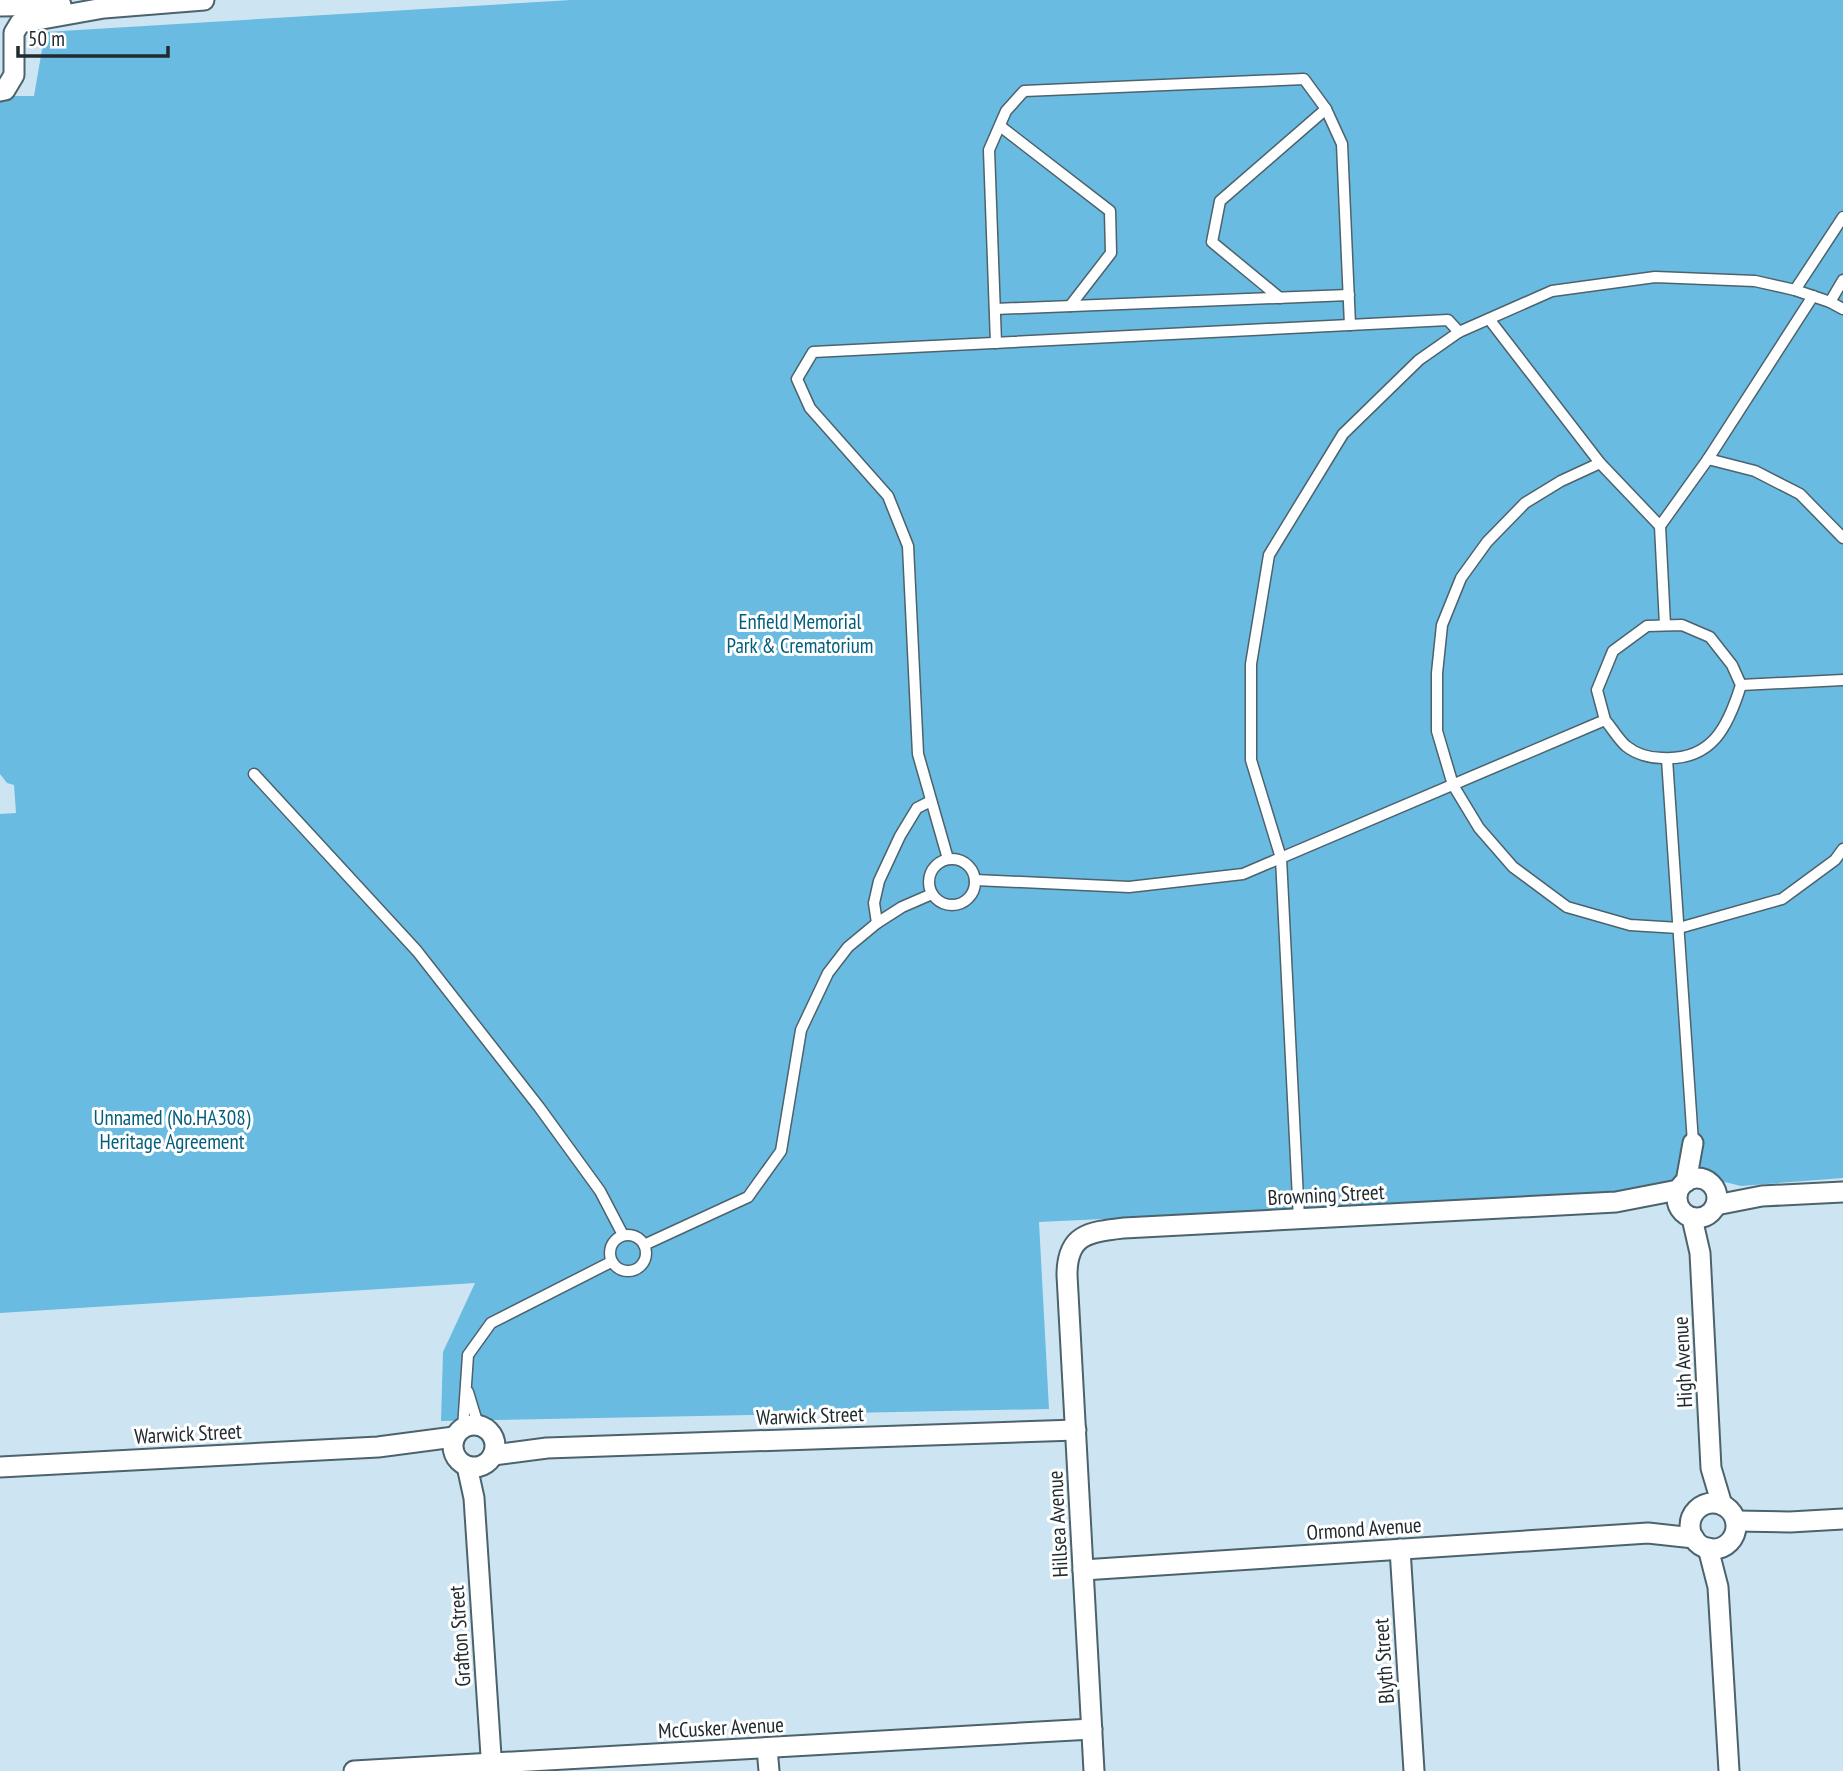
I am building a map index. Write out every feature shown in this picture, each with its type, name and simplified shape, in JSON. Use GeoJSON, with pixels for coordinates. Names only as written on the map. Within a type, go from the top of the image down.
{"type":"FeatureCollection","features":[{"type":"Feature","properties":{"kind":"street"},"geometry":{"type":"LineString","coordinates":[[0,91],[5,90],[14,75],[14,33],[20,23],[104,8],[204,0]]}},
{"type":"Feature","properties":{"kind":"street"},"geometry":{"type":"LineString","coordinates":[[0,6],[65,5],[104,8]]}},
{"type":"Feature","properties":{"kind":"street","name":"High Avenue"},"geometry":{"type":"LineString","coordinates":[[1693,1143],[1729,1771]]}},
{"type":"Feature","properties":{"kind":"street","name":"Browning Street"},"geometry":{"type":"LineString","coordinates":[[1067,1275],[1067,1259],[1076,1241],[1093,1232],[1616,1202],[1843,1192]]}},
{"type":"Feature","properties":{"kind":"street","name":"Hillsea Avenue"},"geometry":{"type":"LineString","coordinates":[[1067,1275],[1094,1771]]}},
{"type":"Feature","properties":{"kind":"street","name":"Warwick Street"},"geometry":{"type":"LineString","coordinates":[[484,1457],[547,1448],[1076,1430]]}},
{"type":"Feature","properties":{"kind":"street"},"geometry":{"type":"LineString","coordinates":[[491,1433],[484,1457],[461,1462],[462,1435],[491,1433]]}},
{"type":"Feature","properties":{"kind":"street","name":"Warwick Street"},"geometry":{"type":"LineString","coordinates":[[0,1467],[378,1447],[462,1435]]}},
{"type":"Feature","properties":{"kind":"street","name":"Grafton Street"},"geometry":{"type":"LineString","coordinates":[[484,1457],[474,1498],[492,1768]]}},
{"type":"Feature","properties":{"kind":"street","name":"Ormond Avenue"},"geometry":{"type":"LineString","coordinates":[[1083,1570],[1843,1519]]}},
{"type":"Feature","properties":{"kind":"street","name":"Blyth Street"},"geometry":{"type":"LineString","coordinates":[[1400,1549],[1414,1771]]}},
{"type":"Feature","properties":{"kind":"street","name":"McCusker Avenue"},"geometry":{"type":"LineString","coordinates":[[354,1771],[492,1768],[767,1748],[1092,1729]]}},
{"type":"Feature","properties":{"kind":"street"},"geometry":{"type":"LineString","coordinates":[[767,1748],[769,1771]]}},
{"type":"Feature","properties":{"kind":"lane"},"geometry":{"type":"LineString","coordinates":[[996,343],[989,150],[1006,111],[1024,92],[1304,79],[1326,109],[1342,144],[1350,325]]}},
{"type":"Feature","properties":{"kind":"lane"},"geometry":{"type":"LineString","coordinates":[[1280,298],[1212,242],[1220,201],[1326,109]]}},
{"type":"Feature","properties":{"kind":"lane"},"geometry":{"type":"LineString","coordinates":[[1000,126],[1110,211],[1111,253],[1070,306]]}},
{"type":"Feature","properties":{"kind":"lane"},"geometry":{"type":"LineString","coordinates":[[1795,290],[1843,216]]}},
{"type":"Feature","properties":{"kind":"lane"},"geometry":{"type":"LineString","coordinates":[[1299,1219],[1281,858],[1251,760],[1251,664],[1269,555],[1343,434],[1419,360],[1459,332],[1552,291],[1655,277],[1755,281],[1795,290],[1830,302],[1843,310]]}},
{"type":"Feature","properties":{"kind":"lane"},"geometry":{"type":"LineString","coordinates":[[1830,302],[1843,280]]}},
{"type":"Feature","properties":{"kind":"lane"},"geometry":{"type":"LineString","coordinates":[[995,309],[1349,295]]}},
{"type":"Feature","properties":{"kind":"lane"},"geometry":{"type":"LineString","coordinates":[[1665,625],[1660,526],[1708,460],[1813,296]]}},
{"type":"Feature","properties":{"kind":"lane"},"geometry":{"type":"LineString","coordinates":[[1489,319],[1600,463],[1660,526]]}},
{"type":"Feature","properties":{"kind":"lane"},"geometry":{"type":"LineString","coordinates":[[948,859],[918,754],[908,546],[888,496],[810,408],[797,379],[813,352],[1448,320],[1459,332]]}},
{"type":"Feature","properties":{"kind":"lane"},"geometry":{"type":"LineString","coordinates":[[1708,460],[1755,471],[1800,494],[1843,538]]}},
{"type":"Feature","properties":{"kind":"lane"},"geometry":{"type":"LineString","coordinates":[[1600,463],[1561,481],[1525,503],[1487,542],[1461,578],[1442,625],[1437,673],[1437,731],[1453,785],[1479,828],[1513,867],[1567,907],[1630,925],[1679,928],[1782,899],[1835,860],[1843,849]]}},
{"type":"Feature","properties":{"kind":"lane"},"geometry":{"type":"LineString","coordinates":[[1665,625],[1682,625],[1710,637],[1732,665],[1741,685],[1732,715],[1711,746],[1680,759],[1649,758],[1626,746],[1605,720],[1597,690],[1613,651],[1647,626],[1665,625]]}},
{"type":"Feature","properties":{"kind":"lane"},"geometry":{"type":"LineString","coordinates":[[1741,685],[1843,680]]}},
{"type":"Feature","properties":{"kind":"lane"},"geometry":{"type":"LineString","coordinates":[[975,880],[1129,887],[1242,874],[1605,720]]}},
{"type":"Feature","properties":{"kind":"lane"},"geometry":{"type":"LineString","coordinates":[[1667,759],[1693,1143]]}},
{"type":"Feature","properties":{"kind":"lane"},"geometry":{"type":"LineString","coordinates":[[254,775],[417,951],[578,1159],[600,1191],[623,1235]]}},
{"type":"Feature","properties":{"kind":"lane"},"geometry":{"type":"LineString","coordinates":[[877,923],[874,903],[879,881],[900,836],[917,808],[931,801]]}},
{"type":"Feature","properties":{"kind":"lane"},"geometry":{"type":"LineString","coordinates":[[948,859],[958,860],[968,866],[975,880],[971,894],[959,904],[944,903],[932,894],[929,883],[931,873],[938,864],[948,859]]}},
{"type":"Feature","properties":{"kind":"lane"},"geometry":{"type":"LineString","coordinates":[[644,1245],[748,1197],[780,1151],[801,1030],[828,973],[848,947],[877,923],[902,907],[932,894]]}},
{"type":"Feature","properties":{"kind":"lane"},"geometry":{"type":"LineString","coordinates":[[623,1235],[635,1236],[644,1245],[646,1259],[636,1269],[622,1271],[611,1262],[611,1246],[623,1235]]}},
{"type":"Feature","properties":{"kind":"lane"},"geometry":{"type":"LineString","coordinates":[[462,1435],[468,1355],[491,1323],[611,1262]]}},
{"type":"Feature","properties":{"kind":"lane"},"geometry":{"type":"LineString","coordinates":[[462,1435],[467,1388]]}},
{"type":"Feature","properties":{"kind":"green space","name":"Enfield Memorial Park & Crematorium"},"geometry":{"type":"Polygon","coordinates":[[[571,0],[1843,0],[1843,1178],[1741,1186],[1688,1173],[1638,1194],[1039,1222],[1049,1409],[441,1421],[443,1352],[475,1283],[0,1313],[0,814],[16,813],[14,785],[7,783],[0,774],[0,96],[34,96],[45,32],[571,0]]]}},
{"type":"Feature","properties":{"kind":"park label","name":"Unnamed (No.HA308) Heritage Agreement"},"geometry":{"type":"Point","coordinates":[172,1130]}}]}
